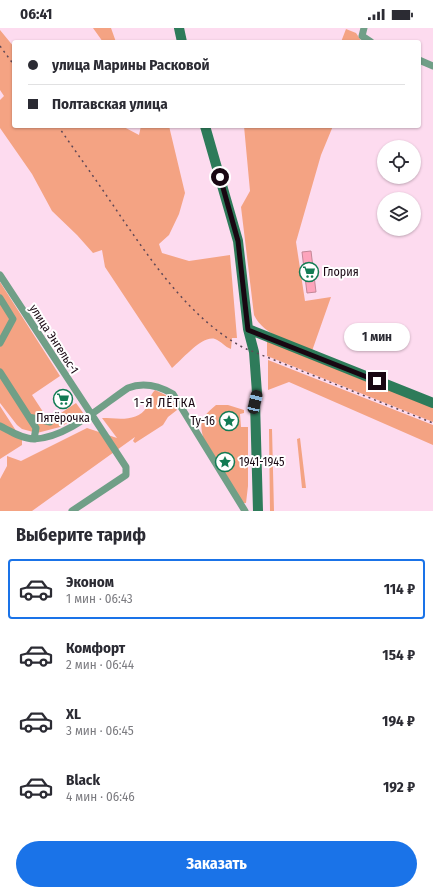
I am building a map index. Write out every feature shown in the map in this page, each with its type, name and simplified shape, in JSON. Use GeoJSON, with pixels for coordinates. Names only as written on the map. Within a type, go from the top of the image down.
{"type":"FeatureCollection","features":[{"type":"Feature","properties":{"kind":"main road"},"geometry":{"type":"LineString","coordinates":[[179,28],[182,40]]}},
{"type":"Feature","properties":{"kind":"main road"},"geometry":{"type":"LineString","coordinates":[[206,128],[238,241],[248,330],[254,352],[257,393],[255,402],[258,511]]}},
{"type":"Feature","properties":{"kind":"main road"},"geometry":{"type":"LineString","coordinates":[[248,330],[433,403]]}},
{"type":"Feature","properties":{"kind":"street"},"geometry":{"type":"LineString","coordinates":[[364,28],[362,36],[368,40]]}},
{"type":"Feature","properties":{"kind":"street"},"geometry":{"type":"LineString","coordinates":[[421,61],[433,66]]}},
{"type":"Feature","properties":{"kind":"street","name":"улица Энгельс-1"},"geometry":{"type":"LineString","coordinates":[[0,275],[126,468],[126,475],[72,511]]}},
{"type":"Feature","properties":{"kind":"street"},"geometry":{"type":"LineString","coordinates":[[0,298],[14,319],[0,343]]}},
{"type":"Feature","properties":{"kind":"street"},"geometry":{"type":"LineString","coordinates":[[0,372],[36,428],[34,439]]}},
{"type":"Feature","properties":{"kind":"street"},"geometry":{"type":"LineString","coordinates":[[0,426],[16,434],[34,439],[59,434],[128,388],[138,384],[166,390],[173,394],[245,511]]}},
{"type":"Feature","properties":{"kind":"street"},"geometry":{"type":"LineString","coordinates":[[29,417],[50,422]]}},
{"type":"Feature","properties":{"kind":"shaded area"},"geometry":{"type":"Polygon","coordinates":[[[93,28],[111,28],[115,40],[102,40],[93,28]]]}},
{"type":"Feature","properties":{"kind":"shaded area"},"geometry":{"type":"Polygon","coordinates":[[[346,29],[356,33],[361,40],[342,40],[346,29]]]}},
{"type":"Feature","properties":{"kind":"shaded area"},"geometry":{"type":"Polygon","coordinates":[[[0,30],[12,45],[12,128],[126,128],[139,135],[141,128],[169,128],[185,193],[179,214],[169,235],[159,244],[162,253],[189,261],[230,255],[237,338],[232,338],[231,349],[215,339],[210,339],[198,344],[172,368],[105,267],[102,250],[93,253],[52,211],[32,174],[0,128],[0,100],[4,96],[0,90],[0,30]]]}},
{"type":"Feature","properties":{"kind":"shaded area"},"geometry":{"type":"Polygon","coordinates":[[[244,128],[332,128],[321,155],[296,242],[305,301],[331,297],[312,351],[279,338],[264,328],[254,315],[241,207],[250,191],[244,128]]]}},
{"type":"Feature","properties":{"kind":"shaded area"},"geometry":{"type":"Polygon","coordinates":[[[0,282],[60,376],[32,395],[49,421],[76,403],[84,414],[60,427],[37,433],[22,429],[17,425],[0,403],[0,282]]]}},
{"type":"Feature","properties":{"kind":"shaded area"},"geometry":{"type":"Polygon","coordinates":[[[267,341],[433,406],[433,422],[267,356],[267,341]]]}},
{"type":"Feature","properties":{"kind":"shaded area"},"geometry":{"type":"Polygon","coordinates":[[[268,360],[433,425],[433,445],[289,382],[268,390],[268,360]]]}},
{"type":"Feature","properties":{"kind":"shaded area"},"geometry":{"type":"Polygon","coordinates":[[[155,390],[170,397],[177,410],[168,417],[163,425],[135,443],[133,441],[135,437],[32,511],[0,511],[0,479],[7,466],[7,456],[21,461],[87,428],[117,438],[102,418],[132,418],[138,415],[147,407],[155,390]]]}},
{"type":"Feature","properties":{"kind":"shaded area"},"geometry":{"type":"Polygon","coordinates":[[[216,405],[228,405],[244,410],[244,413],[240,414],[241,427],[248,427],[248,486],[246,503],[243,503],[204,440],[202,434],[202,420],[204,416],[216,405]]]}},
{"type":"Feature","properties":{"kind":"shaded area"},"geometry":{"type":"Polygon","coordinates":[[[0,406],[22,440],[22,445],[0,459],[0,406]]]}},
{"type":"Feature","properties":{"kind":"shaded area"},"geometry":{"type":"Polygon","coordinates":[[[269,429],[272,429],[274,511],[270,511],[269,429]]]}},
{"type":"Feature","properties":{"kind":"shaded area"},"geometry":{"type":"Polygon","coordinates":[[[300,438],[306,488],[302,488],[297,439],[300,438]]]}},
{"type":"Feature","properties":{"kind":"building","name":"Глория"},"geometry":{"type":"Polygon","coordinates":[[[311,251],[316,292],[307,293],[302,252],[311,251]]]}},
{"type":"Feature","properties":{"kind":"railway"},"geometry":{"type":"LineString","coordinates":[[0,46],[12,62]]}},
{"type":"Feature","properties":{"kind":"railway"},"geometry":{"type":"LineString","coordinates":[[59,128],[159,270],[206,322],[244,348],[433,423]]}},
{"type":"Feature","properties":{"kind":"place","name":"Глория"},"geometry":{"type":"Point","coordinates":[309,272]}},
{"type":"Feature","properties":{"kind":"place","name":"Пятёрочка"},"geometry":{"type":"Point","coordinates":[63,399]}},
{"type":"Feature","properties":{"kind":"place","name":"Ту-16"},"geometry":{"type":"Point","coordinates":[229,421]}},
{"type":"Feature","properties":{"kind":"place","name":"1941-1945"},"geometry":{"type":"Point","coordinates":[225,462]}},
{"type":"Feature","properties":{"kind":"district","name":"1-Я ЛЁТКА"},"geometry":{"type":"Point","coordinates":[165,402]}},
{"type":"Feature","properties":{"kind":"route"},"geometry":{"type":"LineString","coordinates":[[220,177],[238,241],[248,330],[377,381]]}}]}
